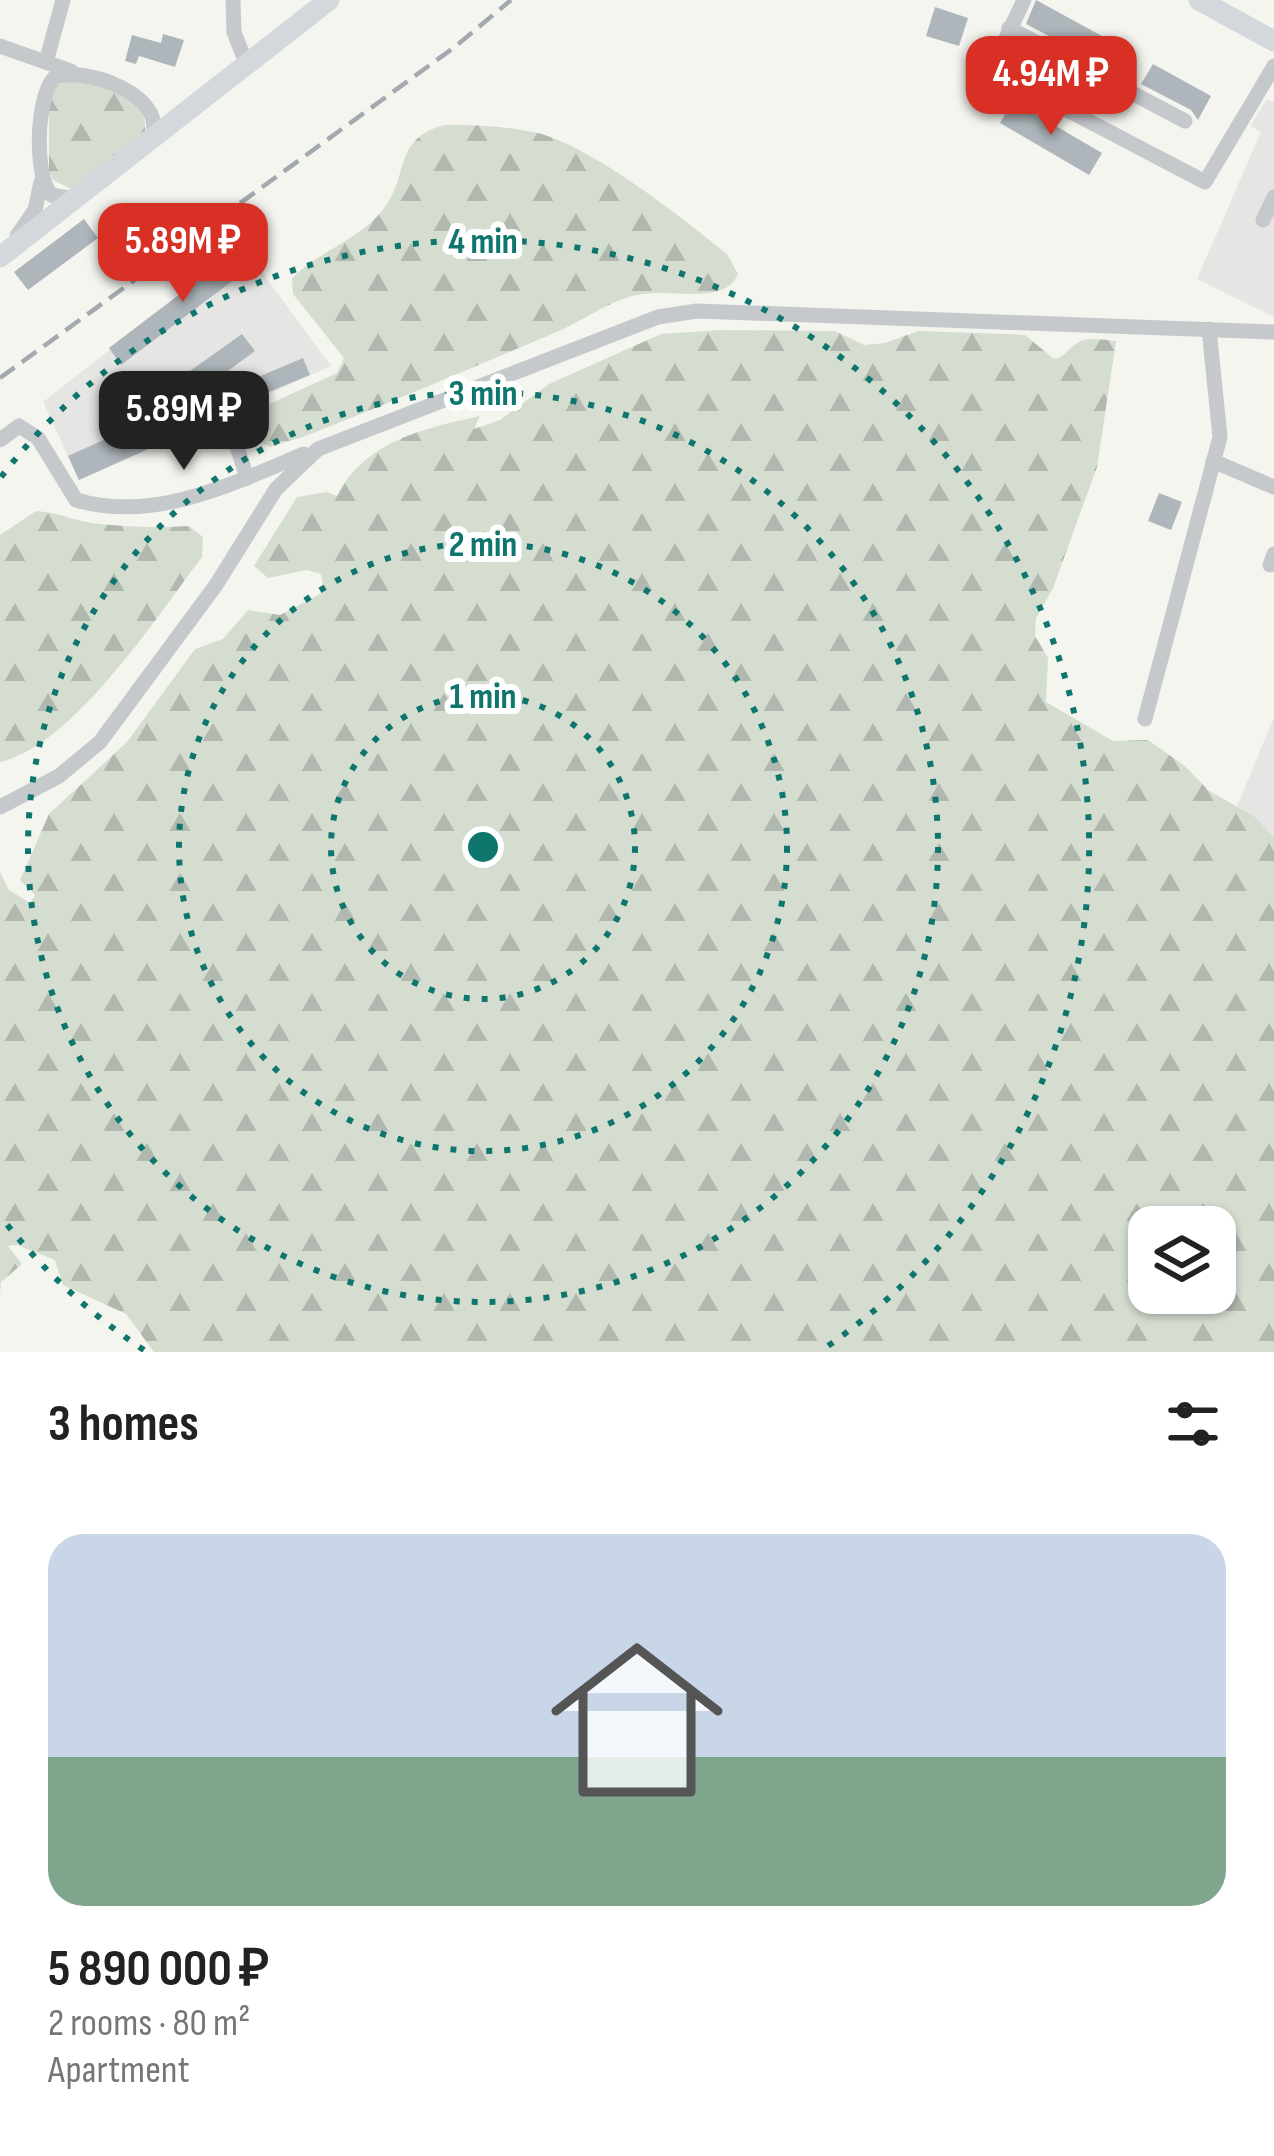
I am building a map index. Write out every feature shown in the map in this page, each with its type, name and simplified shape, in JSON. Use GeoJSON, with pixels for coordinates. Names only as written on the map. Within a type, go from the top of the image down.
{"type":"FeatureCollection","features":[{"type":"Feature","properties":{"kind":"main road"},"geometry":{"type":"LineString","coordinates":[[2,255],[328,0]]}},
{"type":"Feature","properties":{"kind":"main road"},"geometry":{"type":"LineString","coordinates":[[1199,0],[1274,41]]}},
{"type":"Feature","properties":{"kind":"street"},"geometry":{"type":"LineString","coordinates":[[46,62],[63,0]]}},
{"type":"Feature","properties":{"kind":"street"},"geometry":{"type":"LineString","coordinates":[[233,0],[234,32],[246,63]]}},
{"type":"Feature","properties":{"kind":"street"},"geometry":{"type":"LineString","coordinates":[[1024,0],[992,70],[1205,182],[1274,66]]}},
{"type":"Feature","properties":{"kind":"street"},"geometry":{"type":"LineString","coordinates":[[1009,28],[1185,121]]}},
{"type":"Feature","properties":{"kind":"street"},"geometry":{"type":"LineString","coordinates":[[0,46],[144,101],[155,128],[144,147]]}},
{"type":"Feature","properties":{"kind":"street"},"geometry":{"type":"LineString","coordinates":[[2,255],[34,210],[41,179],[40,70],[23,55]]}},
{"type":"Feature","properties":{"kind":"street"},"geometry":{"type":"LineString","coordinates":[[42,100],[54,78],[78,74]]}},
{"type":"Feature","properties":{"kind":"street"},"geometry":{"type":"LineString","coordinates":[[41,179],[51,195],[75,198]]}},
{"type":"Feature","properties":{"kind":"street"},"geometry":{"type":"LineString","coordinates":[[1263,220],[1274,197]]}},
{"type":"Feature","properties":{"kind":"street"},"geometry":{"type":"LineString","coordinates":[[0,440],[19,426],[55,454],[76,500],[132,508],[189,498],[247,478],[679,312],[1274,332]]}},
{"type":"Feature","properties":{"kind":"street"},"geometry":{"type":"LineString","coordinates":[[1145,719],[1220,437],[1209,328]]}},
{"type":"Feature","properties":{"kind":"street"},"geometry":{"type":"LineString","coordinates":[[228,418],[247,478]]}},
{"type":"Feature","properties":{"kind":"street"},"geometry":{"type":"LineString","coordinates":[[0,807],[59,776],[100,742],[217,585],[276,489],[318,449]]}},
{"type":"Feature","properties":{"kind":"street"},"geometry":{"type":"LineString","coordinates":[[1213,461],[1274,487]]}},
{"type":"Feature","properties":{"kind":"shaded area"},"geometry":{"type":"Polygon","coordinates":[[[1267,99],[1274,102],[1274,317],[1197,279],[1261,132],[1250,126],[1267,99]]]}},
{"type":"Feature","properties":{"kind":"shaded area"},"geometry":{"type":"Polygon","coordinates":[[[243,246],[331,366],[79,480],[43,402],[243,246]]]}},
{"type":"Feature","properties":{"kind":"shaded area"},"geometry":{"type":"Polygon","coordinates":[[[1274,717],[1274,837],[1255,817],[1236,809],[1274,717]]]}},
{"type":"Feature","properties":{"kind":"green space"},"geometry":{"type":"Polygon","coordinates":[[[79,79],[132,102],[140,110],[145,131],[71,189],[53,180],[49,171],[49,106],[57,85],[79,79]]]}},
{"type":"Feature","properties":{"kind":"green space"},"geometry":{"type":"Polygon","coordinates":[[[444,125],[538,133],[585,153],[727,254],[738,274],[731,284],[709,293],[626,298],[552,334],[303,437],[270,447],[255,439],[253,421],[265,406],[337,373],[344,358],[293,294],[292,278],[382,211],[416,140],[444,125]]]}},
{"type":"Feature","properties":{"kind":"green space"},"geometry":{"type":"Polygon","coordinates":[[[835,331],[864,345],[918,331],[1025,335],[1054,359],[1081,341],[1116,341],[1097,467],[1053,588],[1036,618],[1035,636],[1048,658],[1046,702],[1113,741],[1148,740],[1185,766],[1208,790],[1255,817],[1274,837],[1274,1352],[154,1352],[126,1314],[63,1285],[55,1260],[17,1245],[8,1246],[22,1264],[1,1282],[0,1296],[0,872],[9,890],[30,903],[35,895],[20,880],[49,814],[127,742],[195,649],[223,639],[248,610],[280,615],[324,592],[321,574],[307,570],[268,578],[254,566],[297,497],[327,492],[337,496],[363,462],[379,450],[438,426],[480,416],[474,429],[500,420],[549,384],[661,334],[835,331]]]}},
{"type":"Feature","properties":{"kind":"green space"},"geometry":{"type":"Polygon","coordinates":[[[36,511],[104,524],[189,526],[203,537],[202,557],[84,705],[28,751],[0,762],[0,535],[36,511]]]}},
{"type":"Feature","properties":{"kind":"building"},"geometry":{"type":"Polygon","coordinates":[[[1036,0],[1122,47],[1110,68],[1026,24],[1036,0]]]}},
{"type":"Feature","properties":{"kind":"building"},"geometry":{"type":"Polygon","coordinates":[[[935,7],[968,18],[959,46],[926,36],[935,7]]]}},
{"type":"Feature","properties":{"kind":"building"},"geometry":{"type":"Polygon","coordinates":[[[163,34],[184,40],[175,67],[139,56],[136,64],[125,61],[132,35],[161,43],[163,34]]]}},
{"type":"Feature","properties":{"kind":"building"},"geometry":{"type":"Polygon","coordinates":[[[1153,64],[1211,96],[1198,120],[1191,110],[1141,84],[1153,64]]]}},
{"type":"Feature","properties":{"kind":"building"},"geometry":{"type":"Polygon","coordinates":[[[1013,101],[1102,153],[1089,175],[1000,123],[1013,101]]]}},
{"type":"Feature","properties":{"kind":"building"},"geometry":{"type":"Polygon","coordinates":[[[84,219],[98,238],[28,290],[14,272],[84,219]]]}},
{"type":"Feature","properties":{"kind":"building"},"geometry":{"type":"Polygon","coordinates":[[[243,246],[256,263],[121,365],[109,348],[243,246]]]}},
{"type":"Feature","properties":{"kind":"building"},"geometry":{"type":"Polygon","coordinates":[[[242,334],[255,351],[203,389],[190,371],[242,334]]]}},
{"type":"Feature","properties":{"kind":"building"},"geometry":{"type":"Polygon","coordinates":[[[303,358],[310,375],[232,407],[225,391],[303,358]]]}},
{"type":"Feature","properties":{"kind":"building"},"geometry":{"type":"Polygon","coordinates":[[[193,404],[202,425],[79,480],[68,456],[181,405],[183,409],[193,404]]]}},
{"type":"Feature","properties":{"kind":"building"},"geometry":{"type":"Polygon","coordinates":[[[1159,493],[1182,502],[1171,530],[1148,521],[1159,493]]]}},
{"type":"Feature","properties":{"kind":"railway"},"geometry":{"type":"LineString","coordinates":[[0,378],[456,46],[511,0]]}}]}
